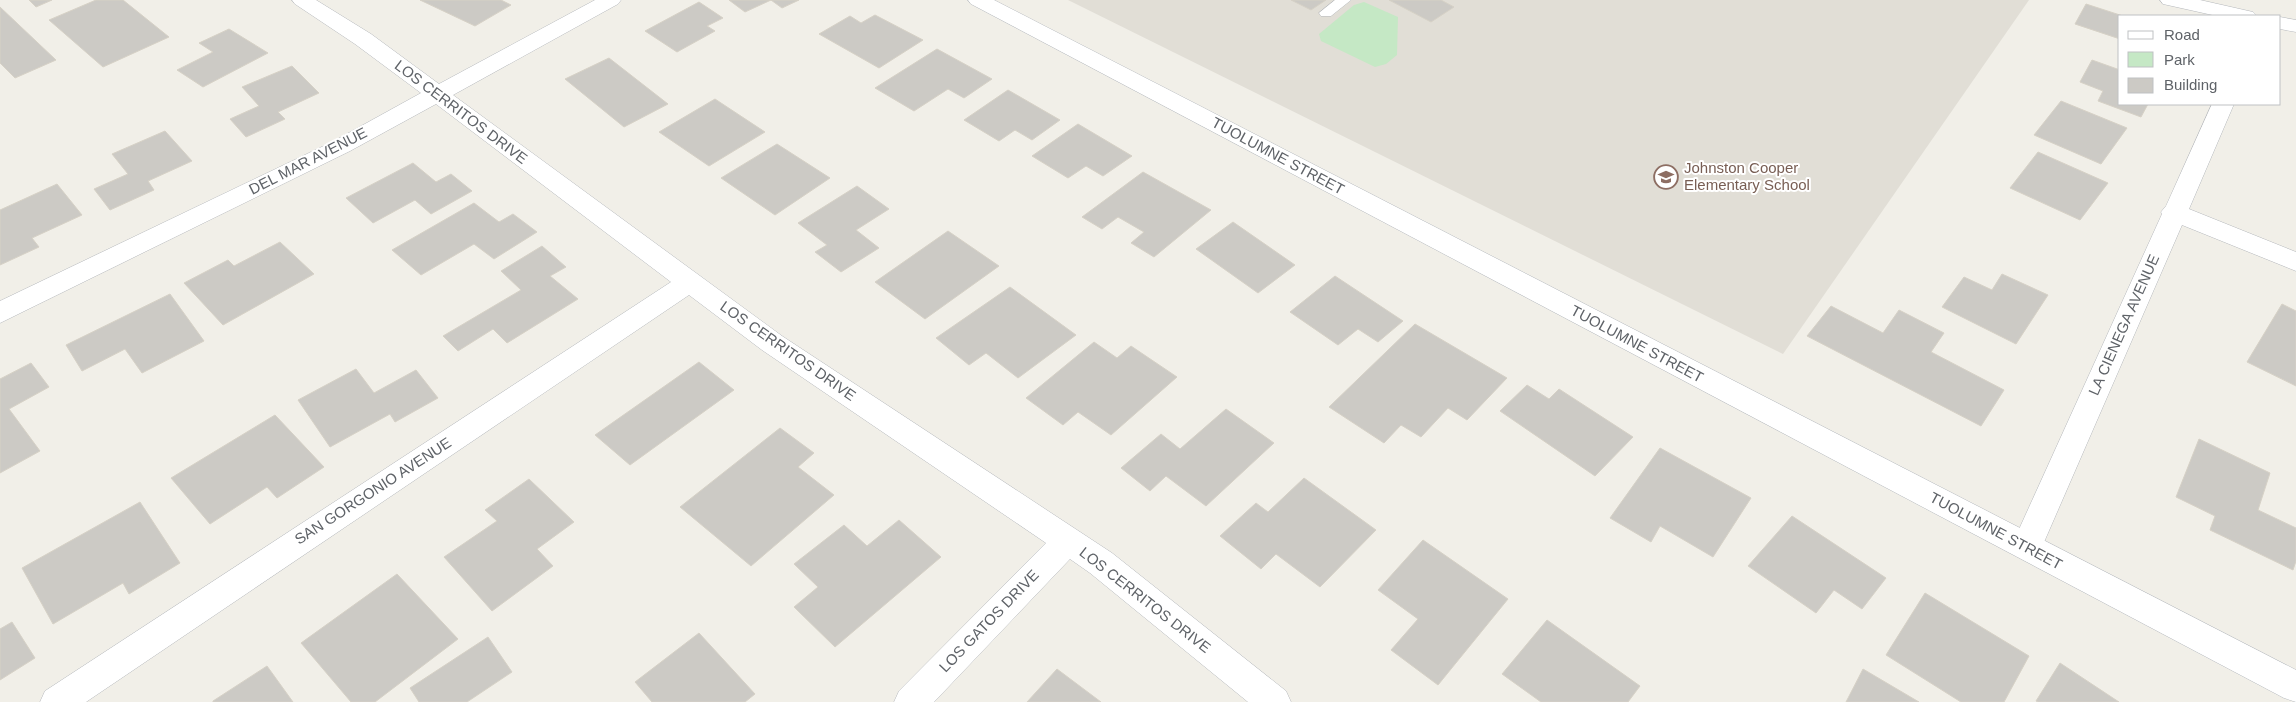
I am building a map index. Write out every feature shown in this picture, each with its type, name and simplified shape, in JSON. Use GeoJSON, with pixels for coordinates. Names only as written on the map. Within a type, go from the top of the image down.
{"type":"FeatureCollection","features":[{"type":"Feature","properties":{"kind":"street","name":"LOS CERRITOS DRIVE"},"geometry":{"type":"LineString","coordinates":[[302,0],[363,39],[436,95],[772,342],[1101,563],[1274,702]]}},
{"type":"Feature","properties":{"kind":"street","name":"DEL MAR AVENUE"},"geometry":{"type":"LineString","coordinates":[[0,313],[342,146],[611,0]]}},
{"type":"Feature","properties":{"kind":"street","name":"TUOLUMNE STREET"},"geometry":{"type":"LineString","coordinates":[[978,0],[2296,687]]}},
{"type":"Feature","properties":{"kind":"street"},"geometry":{"type":"LineString","coordinates":[[2170,0],[2241,15]]}},
{"type":"Feature","properties":{"kind":"street"},"geometry":{"type":"LineString","coordinates":[[2281,23],[2296,26]]}},
{"type":"Feature","properties":{"kind":"street","name":"LA CIENEGA AVENUE"},"geometry":{"type":"LineString","coordinates":[[2027,547],[2173,212],[2223,105]]}},
{"type":"Feature","properties":{"kind":"street"},"geometry":{"type":"LineString","coordinates":[[2173,212],[2296,262]]}},
{"type":"Feature","properties":{"kind":"street","name":"SAN GORGONIO AVENUE"},"geometry":{"type":"LineString","coordinates":[[57,702],[690,282]]}},
{"type":"Feature","properties":{"kind":"street","name":"LOS GATOS DRIVE"},"geometry":{"type":"LineString","coordinates":[[911,702],[1068,541]]}},
{"type":"Feature","properties":{"kind":"lane"},"geometry":{"type":"LineString","coordinates":[[1326,13],[1344,0]]}},
{"type":"Feature","properties":{"kind":"shaded area","name":"Johnston Cooper Elementary School"},"geometry":{"type":"Polygon","coordinates":[[[1068,0],[2029,0],[1783,354],[1068,0]]]}},
{"type":"Feature","properties":{"kind":"green space"},"geometry":{"type":"Polygon","coordinates":[[[1364,2],[1398,17],[1397,55],[1386,64],[1375,67],[1321,41],[1319,34],[1354,5],[1364,2]]]}},
{"type":"Feature","properties":{"kind":"building"},"geometry":{"type":"Polygon","coordinates":[[[29,0],[52,0],[36,7],[29,0]]]}},
{"type":"Feature","properties":{"kind":"building"},"geometry":{"type":"Polygon","coordinates":[[[96,0],[123,0],[169,37],[103,67],[49,20],[96,0]]]}},
{"type":"Feature","properties":{"kind":"building"},"geometry":{"type":"Polygon","coordinates":[[[420,0],[501,0],[511,5],[475,26],[420,0]]]}},
{"type":"Feature","properties":{"kind":"building"},"geometry":{"type":"Polygon","coordinates":[[[729,0],[771,0],[745,12],[729,0]]]}},
{"type":"Feature","properties":{"kind":"building"},"geometry":{"type":"Polygon","coordinates":[[[771,0],[799,0],[782,8],[771,0]]]}},
{"type":"Feature","properties":{"kind":"building"},"geometry":{"type":"Polygon","coordinates":[[[1291,0],[1326,0],[1311,10],[1291,0]]]}},
{"type":"Feature","properties":{"kind":"building"},"geometry":{"type":"Polygon","coordinates":[[[1389,0],[1441,0],[1454,7],[1431,22],[1389,0]]]}},
{"type":"Feature","properties":{"kind":"building"},"geometry":{"type":"Polygon","coordinates":[[[699,2],[723,18],[707,26],[715,31],[677,52],[645,31],[699,2]]]}},
{"type":"Feature","properties":{"kind":"building"},"geometry":{"type":"Polygon","coordinates":[[[2086,4],[2120,15],[2118,15],[2118,38],[2075,24],[2086,4]]]}},
{"type":"Feature","properties":{"kind":"building"},"geometry":{"type":"Polygon","coordinates":[[[0,7],[56,60],[15,78],[0,63],[0,7]]]}},
{"type":"Feature","properties":{"kind":"building"},"geometry":{"type":"Polygon","coordinates":[[[875,15],[923,40],[879,68],[819,34],[850,16],[861,23],[875,15]]]}},
{"type":"Feature","properties":{"kind":"building"},"geometry":{"type":"Polygon","coordinates":[[[229,29],[268,53],[203,87],[177,70],[213,52],[199,43],[229,29]]]}},
{"type":"Feature","properties":{"kind":"building"},"geometry":{"type":"Polygon","coordinates":[[[937,49],[992,79],[964,98],[948,89],[914,111],[875,88],[937,49]]]}},
{"type":"Feature","properties":{"kind":"building"},"geometry":{"type":"Polygon","coordinates":[[[609,58],[668,104],[624,127],[565,79],[609,58]]]}},
{"type":"Feature","properties":{"kind":"building"},"geometry":{"type":"Polygon","coordinates":[[[2092,60],[2118,69],[2118,105],[2147,105],[2141,117],[2098,101],[2103,91],[2080,82],[2092,60]]]}},
{"type":"Feature","properties":{"kind":"building"},"geometry":{"type":"Polygon","coordinates":[[[292,66],[319,93],[278,112],[285,119],[246,137],[230,119],[259,106],[242,87],[292,66]]]}},
{"type":"Feature","properties":{"kind":"building"},"geometry":{"type":"Polygon","coordinates":[[[1008,90],[1060,120],[1032,140],[1015,130],[999,141],[964,120],[1008,90]]]}},
{"type":"Feature","properties":{"kind":"building"},"geometry":{"type":"Polygon","coordinates":[[[715,99],[765,132],[709,166],[659,132],[715,99]]]}},
{"type":"Feature","properties":{"kind":"building"},"geometry":{"type":"Polygon","coordinates":[[[2061,101],[2127,128],[2101,164],[2034,135],[2061,101]]]}},
{"type":"Feature","properties":{"kind":"building"},"geometry":{"type":"Polygon","coordinates":[[[1078,124],[1132,156],[1103,176],[1086,166],[1068,178],[1032,156],[1078,124]]]}},
{"type":"Feature","properties":{"kind":"building"},"geometry":{"type":"Polygon","coordinates":[[[165,131],[192,161],[148,181],[154,190],[110,210],[94,189],[128,174],[112,154],[165,131]]]}},
{"type":"Feature","properties":{"kind":"building"},"geometry":{"type":"Polygon","coordinates":[[[777,144],[830,178],[775,215],[721,178],[777,144]]]}},
{"type":"Feature","properties":{"kind":"building"},"geometry":{"type":"Polygon","coordinates":[[[2038,152],[2108,183],[2080,220],[2010,188],[2038,152]]]}},
{"type":"Feature","properties":{"kind":"building"},"geometry":{"type":"Polygon","coordinates":[[[413,163],[436,182],[451,174],[472,191],[431,214],[415,200],[373,223],[346,198],[413,163]]]}},
{"type":"Feature","properties":{"kind":"building"},"geometry":{"type":"Polygon","coordinates":[[[1143,172],[1211,210],[1154,257],[1131,243],[1144,232],[1118,217],[1102,229],[1082,217],[1143,172]]]}},
{"type":"Feature","properties":{"kind":"building"},"geometry":{"type":"Polygon","coordinates":[[[57,184],[82,215],[32,238],[39,247],[0,265],[0,210],[57,184]]]}},
{"type":"Feature","properties":{"kind":"building"},"geometry":{"type":"Polygon","coordinates":[[[857,186],[889,209],[856,230],[879,248],[841,272],[815,252],[827,245],[798,223],[857,186]]]}},
{"type":"Feature","properties":{"kind":"building"},"geometry":{"type":"Polygon","coordinates":[[[474,203],[499,222],[513,214],[537,232],[494,259],[474,244],[421,275],[392,250],[474,203]]]}},
{"type":"Feature","properties":{"kind":"building"},"geometry":{"type":"Polygon","coordinates":[[[1233,222],[1295,265],[1258,293],[1196,249],[1233,222]]]}},
{"type":"Feature","properties":{"kind":"building"},"geometry":{"type":"Polygon","coordinates":[[[948,231],[999,266],[925,319],[875,282],[948,231]]]}},
{"type":"Feature","properties":{"kind":"building"},"geometry":{"type":"Polygon","coordinates":[[[280,242],[314,274],[223,325],[184,283],[228,260],[234,266],[280,242]]]}},
{"type":"Feature","properties":{"kind":"building"},"geometry":{"type":"Polygon","coordinates":[[[542,246],[566,267],[550,276],[578,299],[507,343],[493,329],[458,351],[443,336],[521,290],[501,271],[542,246]]]}},
{"type":"Feature","properties":{"kind":"building"},"geometry":{"type":"Polygon","coordinates":[[[2002,274],[2048,295],[2016,344],[1942,307],[1964,277],[1992,290],[2002,274]]]}},
{"type":"Feature","properties":{"kind":"building"},"geometry":{"type":"Polygon","coordinates":[[[1335,276],[1403,321],[1378,342],[1358,329],[1338,345],[1290,312],[1335,276]]]}},
{"type":"Feature","properties":{"kind":"building"},"geometry":{"type":"Polygon","coordinates":[[[1010,287],[1076,335],[1018,378],[986,353],[969,365],[936,338],[1010,287]]]}},
{"type":"Feature","properties":{"kind":"building"},"geometry":{"type":"Polygon","coordinates":[[[170,294],[204,341],[142,373],[125,349],[82,371],[66,345],[170,294]]]}},
{"type":"Feature","properties":{"kind":"building"},"geometry":{"type":"Polygon","coordinates":[[[2282,304],[2296,311],[2296,386],[2247,362],[2282,304]]]}},
{"type":"Feature","properties":{"kind":"building"},"geometry":{"type":"Polygon","coordinates":[[[1831,306],[1883,333],[1899,310],[1944,333],[1931,352],[2004,390],[1981,426],[1807,336],[1831,306]]]}},
{"type":"Feature","properties":{"kind":"building"},"geometry":{"type":"Polygon","coordinates":[[[1415,324],[1507,378],[1467,420],[1448,408],[1421,437],[1401,425],[1384,443],[1329,407],[1415,324]]]}},
{"type":"Feature","properties":{"kind":"building"},"geometry":{"type":"Polygon","coordinates":[[[1094,342],[1117,358],[1131,346],[1177,377],[1111,435],[1078,412],[1063,425],[1026,398],[1094,342]]]}},
{"type":"Feature","properties":{"kind":"building"},"geometry":{"type":"Polygon","coordinates":[[[699,362],[734,390],[630,465],[595,435],[699,362]]]}},
{"type":"Feature","properties":{"kind":"building"},"geometry":{"type":"Polygon","coordinates":[[[31,363],[49,387],[9,409],[40,451],[0,473],[0,379],[31,363]]]}},
{"type":"Feature","properties":{"kind":"building"},"geometry":{"type":"Polygon","coordinates":[[[356,369],[374,393],[416,370],[438,398],[395,422],[390,414],[330,447],[298,400],[356,369]]]}},
{"type":"Feature","properties":{"kind":"building"},"geometry":{"type":"Polygon","coordinates":[[[1527,385],[1549,399],[1559,389],[1633,437],[1595,476],[1500,411],[1527,385]]]}},
{"type":"Feature","properties":{"kind":"building"},"geometry":{"type":"Polygon","coordinates":[[[1226,409],[1274,443],[1206,506],[1166,476],[1150,491],[1121,468],[1161,434],[1180,449],[1226,409]]]}},
{"type":"Feature","properties":{"kind":"building"},"geometry":{"type":"Polygon","coordinates":[[[275,415],[324,467],[277,498],[267,487],[210,524],[171,478],[275,415]]]}},
{"type":"Feature","properties":{"kind":"building"},"geometry":{"type":"Polygon","coordinates":[[[780,428],[814,453],[798,467],[834,495],[751,566],[680,507],[780,428]]]}},
{"type":"Feature","properties":{"kind":"building"},"geometry":{"type":"Polygon","coordinates":[[[2199,439],[2270,473],[2258,510],[2296,528],[2296,561],[2293,570],[2210,530],[2215,516],[2176,497],[2199,439]]]}},
{"type":"Feature","properties":{"kind":"building"},"geometry":{"type":"Polygon","coordinates":[[[1660,448],[1751,498],[1713,557],[1660,526],[1651,542],[1610,518],[1660,448]]]}},
{"type":"Feature","properties":{"kind":"building"},"geometry":{"type":"Polygon","coordinates":[[[1304,478],[1376,530],[1320,587],[1276,554],[1261,569],[1220,536],[1256,503],[1268,512],[1304,478]]]}},
{"type":"Feature","properties":{"kind":"building"},"geometry":{"type":"Polygon","coordinates":[[[529,479],[574,522],[537,549],[553,566],[492,611],[444,557],[497,521],[485,510],[529,479]]]}},
{"type":"Feature","properties":{"kind":"building"},"geometry":{"type":"Polygon","coordinates":[[[140,502],[180,563],[129,594],[123,583],[53,624],[22,568],[140,502]]]}},
{"type":"Feature","properties":{"kind":"building"},"geometry":{"type":"Polygon","coordinates":[[[1792,516],[1886,578],[1862,609],[1834,590],[1816,613],[1748,566],[1792,516]]]}},
{"type":"Feature","properties":{"kind":"building"},"geometry":{"type":"Polygon","coordinates":[[[899,520],[941,557],[835,647],[794,607],[818,587],[794,564],[844,525],[867,546],[899,520]]]}},
{"type":"Feature","properties":{"kind":"building"},"geometry":{"type":"Polygon","coordinates":[[[1423,540],[1508,599],[1438,685],[1391,650],[1418,619],[1378,590],[1423,540]]]}},
{"type":"Feature","properties":{"kind":"building"},"geometry":{"type":"Polygon","coordinates":[[[397,574],[458,639],[375,702],[351,702],[301,643],[397,574]]]}},
{"type":"Feature","properties":{"kind":"building"},"geometry":{"type":"Polygon","coordinates":[[[1925,593],[2029,656],[2004,702],[1961,702],[1886,655],[1925,593]]]}},
{"type":"Feature","properties":{"kind":"building"},"geometry":{"type":"Polygon","coordinates":[[[1547,620],[1640,686],[1628,702],[1541,702],[1502,674],[1547,620]]]}},
{"type":"Feature","properties":{"kind":"building"},"geometry":{"type":"Polygon","coordinates":[[[12,622],[35,658],[0,680],[0,629],[12,622]]]}},
{"type":"Feature","properties":{"kind":"building"},"geometry":{"type":"Polygon","coordinates":[[[699,633],[755,694],[745,702],[652,702],[635,682],[699,633]]]}},
{"type":"Feature","properties":{"kind":"building"},"geometry":{"type":"Polygon","coordinates":[[[488,637],[512,672],[467,702],[419,702],[410,688],[488,637]]]}},
{"type":"Feature","properties":{"kind":"building"},"geometry":{"type":"Polygon","coordinates":[[[2060,663],[2119,702],[2036,701],[2060,663]]]}},
{"type":"Feature","properties":{"kind":"building"},"geometry":{"type":"Polygon","coordinates":[[[267,666],[293,702],[213,702],[213,701],[267,666]]]}},
{"type":"Feature","properties":{"kind":"building"},"geometry":{"type":"Polygon","coordinates":[[[1057,669],[1101,702],[1027,702],[1057,669]]]}},
{"type":"Feature","properties":{"kind":"building"},"geometry":{"type":"Polygon","coordinates":[[[1863,669],[1919,702],[1846,702],[1863,669]]]}},
{"type":"Feature","properties":{"kind":"place","name":"Johnston Cooper Elementary School"},"geometry":{"type":"Point","coordinates":[1666,177]}}]}
